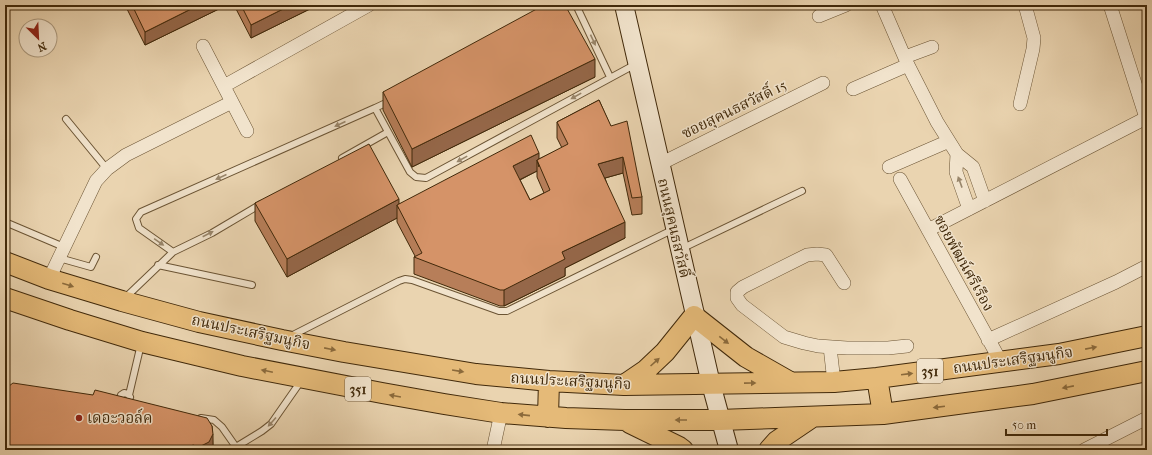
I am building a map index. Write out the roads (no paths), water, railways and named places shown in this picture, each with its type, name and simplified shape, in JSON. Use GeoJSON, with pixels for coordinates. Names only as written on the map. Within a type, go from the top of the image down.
{"type":"FeatureCollection","features":[{"type":"Feature","properties":{"kind":"main road","name":"ถนนสุคนธสวัสดิ์"},"geometry":{"type":"LineString","coordinates":[[624,5],[694,316],[729,450]]}},
{"type":"Feature","properties":{"kind":"main road","name":"ถนนประเสริฐมนูกิจ"},"geometry":{"type":"LineString","coordinates":[[5,262],[49,279],[199,322],[344,352],[476,374],[549,381],[624,385],[834,382],[877,378],[1058,354],[1147,336]]}},
{"type":"Feature","properties":{"kind":"main road","name":"351"},"geometry":{"type":"LineString","coordinates":[[5,298],[142,342],[192,354],[302,378],[436,403],[548,417],[625,420],[720,420],[811,418],[883,414],[1033,394],[1147,371]]}},
{"type":"Feature","properties":{"kind":"main road"},"geometry":{"type":"LineString","coordinates":[[624,385],[646,370],[665,352],[694,316],[746,357],[790,382]]}},
{"type":"Feature","properties":{"kind":"main road"},"geometry":{"type":"LineString","coordinates":[[877,378],[883,414]]}},
{"type":"Feature","properties":{"kind":"main road"},"geometry":{"type":"LineString","coordinates":[[548,417],[549,381]]}},
{"type":"Feature","properties":{"kind":"main road"},"geometry":{"type":"LineString","coordinates":[[769,450],[777,441],[811,418]]}},
{"type":"Feature","properties":{"kind":"main road"},"geometry":{"type":"LineString","coordinates":[[625,420],[683,450]]}},
{"type":"Feature","properties":{"kind":"street"},"geometry":{"type":"LineString","coordinates":[[224,86],[369,5]]}},
{"type":"Feature","properties":{"kind":"street"},"geometry":{"type":"LineString","coordinates":[[820,16],[846,5]]}},
{"type":"Feature","properties":{"kind":"street"},"geometry":{"type":"LineString","coordinates":[[882,5],[906,61],[937,122],[957,154],[973,167],[985,201]]}},
{"type":"Feature","properties":{"kind":"street"},"geometry":{"type":"LineString","coordinates":[[1020,104],[1033,49],[1034,38],[1025,5]]}},
{"type":"Feature","properties":{"kind":"street"},"geometry":{"type":"LineString","coordinates":[[928,230],[1146,120],[1110,5]]}},
{"type":"Feature","properties":{"kind":"street"},"geometry":{"type":"LineString","coordinates":[[203,46],[247,131]]}},
{"type":"Feature","properties":{"kind":"street"},"geometry":{"type":"LineString","coordinates":[[853,89],[932,47]]}},
{"type":"Feature","properties":{"kind":"street","name":"ซอยสุคนธสวัสดิ์ 15"},"geometry":{"type":"LineString","coordinates":[[660,164],[823,83]]}},
{"type":"Feature","properties":{"kind":"street"},"geometry":{"type":"LineString","coordinates":[[49,279],[96,181],[107,169],[126,155],[232,102]]}},
{"type":"Feature","properties":{"kind":"street"},"geometry":{"type":"LineString","coordinates":[[890,167],[949,141]]}},
{"type":"Feature","properties":{"kind":"street"},"geometry":{"type":"LineString","coordinates":[[957,154],[956,172],[969,209]]}},
{"type":"Feature","properties":{"kind":"street","name":"ซอยพัฒน์ศรีเรือง"},"geometry":{"type":"LineString","coordinates":[[900,179],[1001,362]]}},
{"type":"Feature","properties":{"kind":"street"},"geometry":{"type":"LineString","coordinates":[[844,283],[826,255],[817,254],[807,255],[736,292],[742,305],[784,337],[830,347],[888,348],[907,346]]}},
{"type":"Feature","properties":{"kind":"street"},"geometry":{"type":"LineString","coordinates":[[988,340],[1116,282],[1147,266]]}},
{"type":"Feature","properties":{"kind":"street"},"geometry":{"type":"LineString","coordinates":[[830,347],[834,382]]}},
{"type":"Feature","properties":{"kind":"street"},"geometry":{"type":"LineString","coordinates":[[493,450],[502,412]]}},
{"type":"Feature","properties":{"kind":"street"},"geometry":{"type":"LineString","coordinates":[[1084,450],[1147,418]]}},
{"type":"Feature","properties":{"kind":"lane"},"geometry":{"type":"LineString","coordinates":[[555,12],[569,5]]}},
{"type":"Feature","properties":{"kind":"lane"},"geometry":{"type":"LineString","coordinates":[[576,5],[610,78]]}},
{"type":"Feature","properties":{"kind":"lane"},"geometry":{"type":"LineString","coordinates":[[375,108],[410,172],[416,177],[426,178],[637,64]]}},
{"type":"Feature","properties":{"kind":"lane"},"geometry":{"type":"LineString","coordinates":[[173,252],[139,228],[136,219],[141,212],[375,108],[396,97]]}},
{"type":"Feature","properties":{"kind":"lane"},"geometry":{"type":"LineString","coordinates":[[66,119],[107,169]]}},
{"type":"Feature","properties":{"kind":"lane"},"geometry":{"type":"LineString","coordinates":[[334,163],[388,132]]}},
{"type":"Feature","properties":{"kind":"lane"},"geometry":{"type":"LineString","coordinates":[[679,249],[802,191]]}},
{"type":"Feature","properties":{"kind":"lane"},"geometry":{"type":"LineString","coordinates":[[122,301],[173,252],[212,233],[266,202]]}},
{"type":"Feature","properties":{"kind":"lane"},"geometry":{"type":"LineString","coordinates":[[5,222],[91,268],[96,257]]}},
{"type":"Feature","properties":{"kind":"lane"},"geometry":{"type":"LineString","coordinates":[[282,340],[405,279],[499,311],[507,311],[674,228]]}},
{"type":"Feature","properties":{"kind":"lane"},"geometry":{"type":"LineString","coordinates":[[158,265],[252,286]]}},
{"type":"Feature","properties":{"kind":"lane"},"geometry":{"type":"LineString","coordinates":[[124,403],[130,399],[129,395],[142,342]]}},
{"type":"Feature","properties":{"kind":"lane"},"geometry":{"type":"LineString","coordinates":[[198,417],[214,420],[222,426],[233,449],[271,424],[302,378]]}},
{"type":"Feature","properties":{"kind":"lane"},"geometry":{"type":"LineString","coordinates":[[124,403],[120,396],[126,393],[129,395]]}},
{"type":"Feature","properties":{"kind":"lane"},"geometry":{"type":"LineString","coordinates":[[112,399],[124,403]]}},
{"type":"Feature","properties":{"kind":"place","name":"เดอะวอล์ค"},"geometry":{"type":"Point","coordinates":[79,418]}}]}
